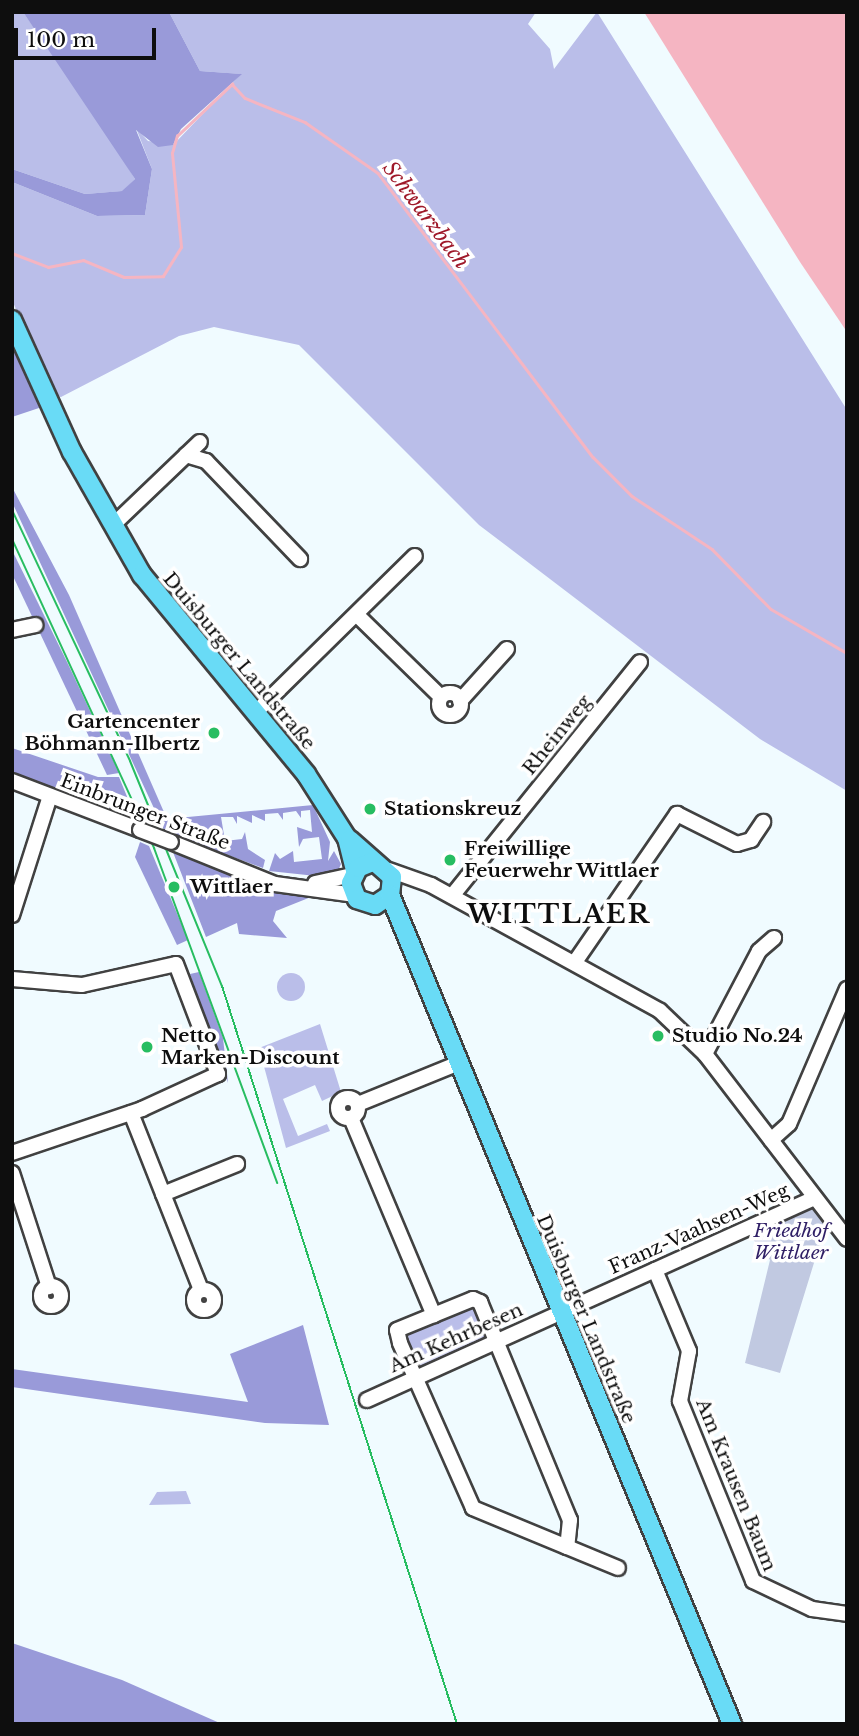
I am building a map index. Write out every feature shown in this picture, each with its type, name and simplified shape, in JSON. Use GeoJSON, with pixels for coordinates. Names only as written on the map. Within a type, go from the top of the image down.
{"type":"FeatureCollection","features":[{"type":"Feature","properties":{"kind":"main road","name":"Duisburger Landstraße"},"geometry":{"type":"LineString","coordinates":[[12,320],[113,525],[161,604],[255,713],[384,884],[400,932],[459,1063],[732,1724]]}},
{"type":"Feature","properties":{"kind":"main road","name":"Duisburger Landstraße"},"geometry":{"type":"LineString","coordinates":[[347,838],[355,895]]}},
{"type":"Feature","properties":{"kind":"main road"},"geometry":{"type":"LineString","coordinates":[[354,873],[384,884]]}},
{"type":"Feature","properties":{"kind":"main road"},"geometry":{"type":"LineString","coordinates":[[355,895],[384,884]]}},
{"type":"Feature","properties":{"kind":"street"},"geometry":{"type":"LineString","coordinates":[[113,525],[191,456],[200,442]]}},
{"type":"Feature","properties":{"kind":"street"},"geometry":{"type":"LineString","coordinates":[[191,456],[300,559]]}},
{"type":"Feature","properties":{"kind":"street"},"geometry":{"type":"LineString","coordinates":[[255,713],[415,556]]}},
{"type":"Feature","properties":{"kind":"street"},"geometry":{"type":"LineString","coordinates":[[357,615],[441,698],[440,708],[448,714],[457,711],[460,701],[507,649]]}},
{"type":"Feature","properties":{"kind":"street"},"geometry":{"type":"LineString","coordinates":[[12,631],[35,625]]}},
{"type":"Feature","properties":{"kind":"street","name":"Rheinweg"},"geometry":{"type":"LineString","coordinates":[[452,896],[640,662]]}},
{"type":"Feature","properties":{"kind":"street","name":"Einbrunger Straße"},"geometry":{"type":"LineString","coordinates":[[12,781],[265,878],[305,891],[355,895]]}},
{"type":"Feature","properties":{"kind":"street"},"geometry":{"type":"LineString","coordinates":[[12,915],[50,796]]}},
{"type":"Feature","properties":{"kind":"street"},"geometry":{"type":"LineString","coordinates":[[575,962],[677,814],[737,844],[751,840],[763,822]]}},
{"type":"Feature","properties":{"kind":"street","name":"Einbrunger Straße"},"geometry":{"type":"LineString","coordinates":[[265,878],[325,883],[354,873]]}},
{"type":"Feature","properties":{"kind":"street"},"geometry":{"type":"LineString","coordinates":[[384,884],[418,880],[575,962],[660,1011],[705,1054],[847,1239]]}},
{"type":"Feature","properties":{"kind":"street"},"geometry":{"type":"LineString","coordinates":[[705,1054],[759,951],[774,938]]}},
{"type":"Feature","properties":{"kind":"street"},"geometry":{"type":"LineString","coordinates":[[12,979],[82,985],[170,963],[182,968],[218,1074],[131,1113],[12,1153]]}},
{"type":"Feature","properties":{"kind":"street"},"geometry":{"type":"LineString","coordinates":[[771,1140],[789,1124],[847,989]]}},
{"type":"Feature","properties":{"kind":"street"},"geometry":{"type":"LineString","coordinates":[[434,1315],[351,1118],[358,1104],[459,1063]]}},
{"type":"Feature","properties":{"kind":"street"},"geometry":{"type":"LineString","coordinates":[[131,1113],[201,1290]]}},
{"type":"Feature","properties":{"kind":"street"},"geometry":{"type":"LineString","coordinates":[[163,1194],[237,1164]]}},
{"type":"Feature","properties":{"kind":"street"},"geometry":{"type":"LineString","coordinates":[[12,1173],[49,1287]]}},
{"type":"Feature","properties":{"kind":"street","name":"Franz-Vaahsen-Weg"},"geometry":{"type":"LineString","coordinates":[[561,1313],[814,1198]]}},
{"type":"Feature","properties":{"kind":"street","name":"Am Krausen Baum"},"geometry":{"type":"LineString","coordinates":[[655,1270],[689,1351],[680,1401],[753,1581],[799,1604],[847,1614]]}},
{"type":"Feature","properties":{"kind":"street"},"geometry":{"type":"LineString","coordinates":[[567,1547],[570,1520],[477,1299],[397,1330],[473,1508],[567,1547],[618,1568]]}},
{"type":"Feature","properties":{"kind":"street","name":"Am Kehrbesen"},"geometry":{"type":"LineString","coordinates":[[367,1400],[561,1313]]}},
{"type":"Feature","properties":{"kind":"shaded area"},"geometry":{"type":"Polygon","coordinates":[[[12,12],[23,12],[99,120],[135,179],[123,191],[85,194],[12,169],[12,12]]]}},
{"type":"Feature","properties":{"kind":"shaded area"},"geometry":{"type":"Polygon","coordinates":[[[23,12],[169,12],[200,71],[242,74],[181,129],[173,145],[158,147],[136,130],[152,169],[145,215],[97,216],[12,182],[12,169],[85,194],[122,191],[135,179],[23,12]]]}},
{"type":"Feature","properties":{"kind":"shaded area"},"geometry":{"type":"Polygon","coordinates":[[[169,12],[536,12],[528,24],[550,49],[554,69],[597,12],[847,410],[847,791],[760,739],[479,525],[299,345],[214,327],[179,336],[61,397],[53,395],[12,300],[12,182],[97,216],[145,215],[152,169],[136,128],[148,141],[174,144],[241,74],[200,71],[169,12]]]}},
{"type":"Feature","properties":{"kind":"shaded area"},"geometry":{"type":"Polygon","coordinates":[[[644,12],[847,12],[847,332],[800,262],[644,12]]]}},
{"type":"Feature","properties":{"kind":"shaded area"},"geometry":{"type":"Polygon","coordinates":[[[12,328],[45,406],[12,417],[12,328]]]}},
{"type":"Feature","properties":{"kind":"shaded area"},"geometry":{"type":"Polygon","coordinates":[[[12,487],[69,595],[167,819],[313,805],[330,842],[328,861],[334,851],[341,864],[335,878],[269,871],[275,853],[280,859],[293,851],[294,862],[322,859],[319,837],[303,839],[299,847],[297,827],[312,832],[310,810],[301,811],[301,818],[296,811],[283,813],[283,820],[278,813],[265,814],[265,821],[252,815],[252,823],[237,816],[237,824],[233,817],[221,817],[225,841],[242,839],[245,832],[248,849],[265,860],[263,868],[165,832],[12,502],[12,487]]]}},
{"type":"Feature","properties":{"kind":"shaded area"},"geometry":{"type":"Polygon","coordinates":[[[12,550],[119,773],[107,775],[12,574],[12,550]]]}},
{"type":"Feature","properties":{"kind":"shaded area"},"geometry":{"type":"Polygon","coordinates":[[[12,748],[98,777],[119,777],[128,799],[104,811],[12,775],[12,748]]]}},
{"type":"Feature","properties":{"kind":"shaded area"},"geometry":{"type":"Polygon","coordinates":[[[140,842],[149,846],[188,940],[177,945],[135,857],[140,842]]]}},
{"type":"Feature","properties":{"kind":"shaded area"},"geometry":{"type":"Polygon","coordinates":[[[171,847],[310,894],[311,897],[276,911],[273,921],[287,938],[239,934],[237,923],[206,937],[171,847]]]}},
{"type":"Feature","properties":{"kind":"shaded area"},"geometry":{"type":"Polygon","coordinates":[[[199,972],[223,1038],[228,1083],[190,974],[199,972]]]}},
{"type":"Feature","properties":{"kind":"shaded area"},"geometry":{"type":"Polygon","coordinates":[[[291,973],[301,977],[305,987],[301,997],[291,1001],[281,997],[277,987],[281,977],[291,973]]]}},
{"type":"Feature","properties":{"kind":"shaded area"},"geometry":{"type":"Polygon","coordinates":[[[320,1024],[341,1092],[322,1101],[315,1085],[283,1099],[298,1136],[327,1124],[330,1131],[286,1148],[259,1048],[320,1024]]]}},
{"type":"Feature","properties":{"kind":"shaded area"},"geometry":{"type":"Polygon","coordinates":[[[467,1304],[475,1306],[488,1339],[417,1370],[402,1333],[467,1304]]]}},
{"type":"Feature","properties":{"kind":"shaded area"},"geometry":{"type":"Polygon","coordinates":[[[303,1325],[329,1425],[265,1423],[12,1387],[12,1369],[248,1402],[230,1354],[303,1325]]]}},
{"type":"Feature","properties":{"kind":"shaded area"},"geometry":{"type":"Polygon","coordinates":[[[186,1491],[191,1504],[149,1505],[157,1492],[186,1491]]]}},
{"type":"Feature","properties":{"kind":"shaded area"},"geometry":{"type":"Polygon","coordinates":[[[12,1643],[122,1680],[222,1724],[12,1724],[12,1643]]]}},
{"type":"Feature","properties":{"kind":"green space","name":"Friedhof Wittlaer"},"geometry":{"type":"Polygon","coordinates":[[[809,1205],[826,1224],[780,1373],[745,1363],[770,1260],[747,1232],[809,1205]]]}},
{"type":"Feature","properties":{"kind":"waterway","name":"Schwarzbach"},"geometry":{"type":"LineString","coordinates":[[12,253],[48,267],[83,260],[124,277],[163,276],[181,247],[172,153],[177,136],[232,84],[245,98],[305,122],[378,173],[593,457],[632,496],[712,549],[771,609],[847,653]]}},
{"type":"Feature","properties":{"kind":"tram line"},"geometry":{"type":"LineString","coordinates":[[12,510],[130,761],[222,986],[457,1724]]}},
{"type":"Feature","properties":{"kind":"tram line"},"geometry":{"type":"LineString","coordinates":[[12,539],[154,848],[277,1183]]}},
{"type":"Feature","properties":{"kind":"place","name":"Gartencenter Böhmann-Ilbertz"},"geometry":{"type":"Point","coordinates":[214,733]}},
{"type":"Feature","properties":{"kind":"place","name":"Stationskreuz"},"geometry":{"type":"Point","coordinates":[370,809]}},
{"type":"Feature","properties":{"kind":"place","name":"Freiwillige Feuerwehr Wittlaer"},"geometry":{"type":"Point","coordinates":[450,860]}},
{"type":"Feature","properties":{"kind":"place","name":"Wittlaer"},"geometry":{"type":"Point","coordinates":[174,887]}},
{"type":"Feature","properties":{"kind":"place","name":"Studio No.24"},"geometry":{"type":"Point","coordinates":[658,1036]}},
{"type":"Feature","properties":{"kind":"place","name":"Netto Marken-Discount"},"geometry":{"type":"Point","coordinates":[147,1047]}},
{"type":"Feature","properties":{"kind":"district","name":"WITTLAER"},"geometry":{"type":"Point","coordinates":[559,915]}}]}
